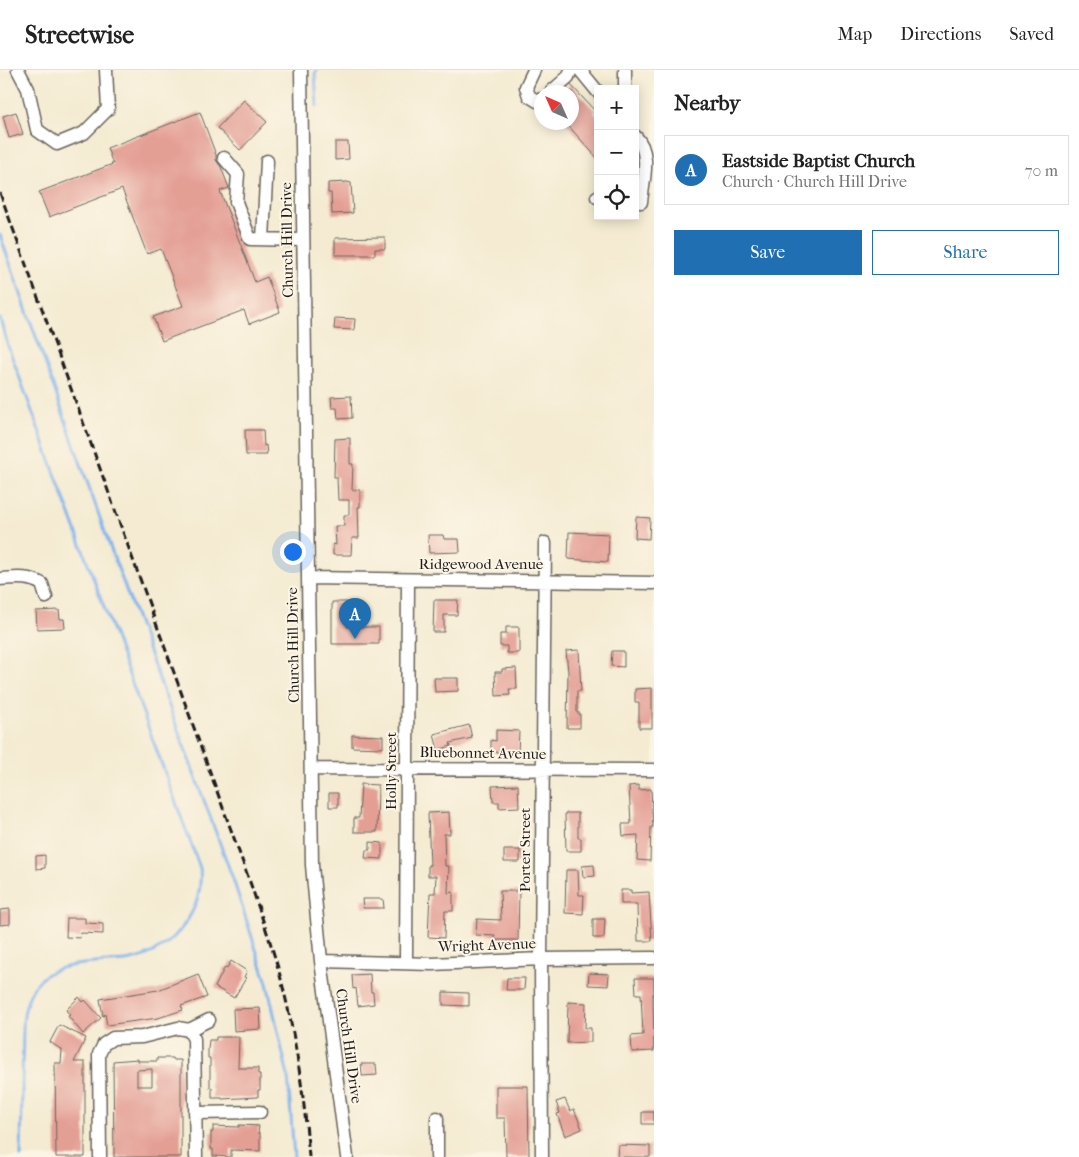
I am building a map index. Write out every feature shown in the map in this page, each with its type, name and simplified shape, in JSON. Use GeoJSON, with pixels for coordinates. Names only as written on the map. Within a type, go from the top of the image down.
{"type":"FeatureCollection","features":[{"type":"Feature","properties":{"kind":"street"},"geometry":{"type":"LineString","coordinates":[[18,70],[28,89],[37,130],[57,144],[84,133],[108,109],[106,70]]}},
{"type":"Feature","properties":{"kind":"street","name":"Church Hill Drive"},"geometry":{"type":"LineString","coordinates":[[301,70],[312,865],[321,961],[347,1157]]}},
{"type":"Feature","properties":{"kind":"street"},"geometry":{"type":"LineString","coordinates":[[534,70],[526,88],[529,96],[534,99]]}},
{"type":"Feature","properties":{"kind":"street"},"geometry":{"type":"LineString","coordinates":[[559,85],[568,77],[571,70]]}},
{"type":"Feature","properties":{"kind":"street"},"geometry":{"type":"LineString","coordinates":[[580,70],[594,87]]}},
{"type":"Feature","properties":{"kind":"street"},"geometry":{"type":"LineString","coordinates":[[625,70],[625,85]]}},
{"type":"Feature","properties":{"kind":"street"},"geometry":{"type":"LineString","coordinates":[[639,140],[645,152],[641,202],[639,202]]}},
{"type":"Feature","properties":{"kind":"street"},"geometry":{"type":"LineString","coordinates":[[224,158],[238,174],[236,202],[250,239],[303,240]]}},
{"type":"Feature","properties":{"kind":"street"},"geometry":{"type":"LineString","coordinates":[[263,239],[267,161]]}},
{"type":"Feature","properties":{"kind":"street","name":"Porter Street"},"geometry":{"type":"LineString","coordinates":[[542,1157],[541,959],[545,543]]}},
{"type":"Feature","properties":{"kind":"street"},"geometry":{"type":"LineString","coordinates":[[0,579],[22,577],[33,579],[42,584],[46,596]]}},
{"type":"Feature","properties":{"kind":"street","name":"Ridgewood Avenue"},"geometry":{"type":"LineString","coordinates":[[308,578],[654,583]]}},
{"type":"Feature","properties":{"kind":"street","name":"Holly Street"},"geometry":{"type":"LineString","coordinates":[[406,963],[408,580]]}},
{"type":"Feature","properties":{"kind":"street","name":"Bluebonnet Avenue"},"geometry":{"type":"LineString","coordinates":[[311,769],[654,770]]}},
{"type":"Feature","properties":{"kind":"street","name":"Wright Avenue"},"geometry":{"type":"LineString","coordinates":[[321,961],[432,964],[541,959],[654,958]]}},
{"type":"Feature","properties":{"kind":"street"},"geometry":{"type":"LineString","coordinates":[[100,1157],[99,1054],[104,1044],[113,1038],[142,1037],[178,1028],[189,1030],[209,1020]]}},
{"type":"Feature","properties":{"kind":"street"},"geometry":{"type":"LineString","coordinates":[[189,1030],[194,1039],[196,1157]]}},
{"type":"Feature","properties":{"kind":"street"},"geometry":{"type":"LineString","coordinates":[[195,1113],[260,1112]]}},
{"type":"Feature","properties":{"kind":"street"},"geometry":{"type":"LineString","coordinates":[[437,1157],[438,1118]]}},
{"type":"Feature","properties":{"kind":"building"},"geometry":{"type":"Polygon","coordinates":[[[579,94],[594,110],[594,155],[572,130],[579,130],[579,94]]]}},
{"type":"Feature","properties":{"kind":"building"},"geometry":{"type":"Polygon","coordinates":[[[244,100],[267,122],[240,150],[217,128],[244,100]]]}},
{"type":"Feature","properties":{"kind":"building"},"geometry":{"type":"Polygon","coordinates":[[[16,112],[23,134],[9,138],[3,116],[16,112]]]}},
{"type":"Feature","properties":{"kind":"building"},"geometry":{"type":"Polygon","coordinates":[[[200,112],[216,155],[216,160],[221,167],[229,188],[220,191],[255,282],[267,277],[280,312],[249,324],[244,310],[162,341],[153,317],[183,306],[161,249],[147,254],[122,189],[49,217],[39,192],[113,164],[107,148],[200,112]]]}},
{"type":"Feature","properties":{"kind":"building"},"geometry":{"type":"Polygon","coordinates":[[[335,142],[348,142],[349,159],[335,160],[335,142]]]}},
{"type":"Feature","properties":{"kind":"building"},"geometry":{"type":"Polygon","coordinates":[[[328,183],[351,183],[353,213],[332,214],[331,193],[328,193],[328,183]]]}},
{"type":"Feature","properties":{"kind":"building"},"geometry":{"type":"Polygon","coordinates":[[[385,237],[385,249],[375,249],[375,255],[335,255],[335,238],[385,237]]]}},
{"type":"Feature","properties":{"kind":"building"},"geometry":{"type":"Polygon","coordinates":[[[335,318],[355,319],[354,330],[334,329],[335,318]]]}},
{"type":"Feature","properties":{"kind":"building"},"geometry":{"type":"Polygon","coordinates":[[[351,396],[352,418],[338,419],[337,408],[332,408],[331,397],[351,396]]]}},
{"type":"Feature","properties":{"kind":"building"},"geometry":{"type":"Polygon","coordinates":[[[245,430],[263,430],[264,446],[266,445],[267,455],[246,455],[245,430]]]}},
{"type":"Feature","properties":{"kind":"building"},"geometry":{"type":"Polygon","coordinates":[[[350,438],[350,464],[353,464],[352,490],[360,490],[360,507],[358,507],[359,538],[352,538],[351,555],[333,555],[333,544],[336,545],[335,526],[344,526],[344,515],[349,515],[349,500],[338,500],[337,477],[334,477],[335,439],[350,438]]]}},
{"type":"Feature","properties":{"kind":"building"},"geometry":{"type":"Polygon","coordinates":[[[636,517],[650,518],[649,539],[635,538],[636,517]]]}},
{"type":"Feature","properties":{"kind":"building"},"geometry":{"type":"Polygon","coordinates":[[[569,532],[609,534],[608,562],[568,559],[569,532]]]}},
{"type":"Feature","properties":{"kind":"building"},"geometry":{"type":"Polygon","coordinates":[[[428,535],[443,535],[444,539],[459,539],[460,552],[429,553],[428,535]]]}},
{"type":"Feature","properties":{"kind":"building"},"geometry":{"type":"Polygon","coordinates":[[[434,600],[458,600],[457,615],[444,615],[444,632],[433,632],[434,600]]]}},
{"type":"Feature","properties":{"kind":"building"},"geometry":{"type":"Polygon","coordinates":[[[332,602],[347,602],[347,627],[379,627],[379,644],[332,644],[332,602]]]}},
{"type":"Feature","properties":{"kind":"building"},"geometry":{"type":"Polygon","coordinates":[[[59,610],[60,619],[64,619],[65,628],[37,629],[36,611],[59,610]]]}},
{"type":"Feature","properties":{"kind":"building"},"geometry":{"type":"Polygon","coordinates":[[[506,627],[519,627],[519,653],[507,653],[507,646],[500,646],[500,634],[506,634],[506,627]]]}},
{"type":"Feature","properties":{"kind":"building"},"geometry":{"type":"Polygon","coordinates":[[[579,650],[581,691],[577,691],[577,713],[580,713],[580,728],[567,728],[568,672],[566,651],[579,650]]]}},
{"type":"Feature","properties":{"kind":"building"},"geometry":{"type":"Polygon","coordinates":[[[612,651],[624,651],[624,667],[611,666],[612,651]]]}},
{"type":"Feature","properties":{"kind":"building"},"geometry":{"type":"Polygon","coordinates":[[[516,668],[517,689],[509,689],[510,695],[496,696],[495,672],[502,672],[502,669],[516,668]]]}},
{"type":"Feature","properties":{"kind":"building"},"geometry":{"type":"Polygon","coordinates":[[[434,678],[458,678],[458,691],[435,692],[434,678]]]}},
{"type":"Feature","properties":{"kind":"building"},"geometry":{"type":"Polygon","coordinates":[[[652,688],[652,728],[639,728],[639,702],[635,702],[635,689],[652,688]]]}},
{"type":"Feature","properties":{"kind":"building"},"geometry":{"type":"Polygon","coordinates":[[[469,725],[472,738],[450,743],[451,746],[438,750],[434,734],[469,725]]]}},
{"type":"Feature","properties":{"kind":"building"},"geometry":{"type":"Polygon","coordinates":[[[496,730],[519,731],[518,753],[491,752],[491,740],[496,741],[496,730]]]}},
{"type":"Feature","properties":{"kind":"building"},"geometry":{"type":"Polygon","coordinates":[[[352,735],[383,736],[383,748],[352,747],[352,735]]]}},
{"type":"Feature","properties":{"kind":"building"},"geometry":{"type":"Polygon","coordinates":[[[361,784],[378,785],[377,832],[354,832],[354,818],[359,818],[361,784]]]}},
{"type":"Feature","properties":{"kind":"building"},"geometry":{"type":"Polygon","coordinates":[[[518,785],[519,807],[499,808],[499,802],[493,802],[492,786],[518,785]]]}},
{"type":"Feature","properties":{"kind":"building"},"geometry":{"type":"Polygon","coordinates":[[[639,785],[639,790],[651,789],[653,827],[651,827],[650,861],[637,860],[638,835],[623,836],[622,824],[631,824],[629,786],[639,785]]]}},
{"type":"Feature","properties":{"kind":"building"},"geometry":{"type":"Polygon","coordinates":[[[329,793],[338,793],[338,807],[329,807],[329,793]]]}},
{"type":"Feature","properties":{"kind":"building"},"geometry":{"type":"Polygon","coordinates":[[[449,812],[450,834],[444,834],[445,866],[449,866],[448,893],[453,892],[453,911],[445,911],[444,938],[428,937],[430,893],[435,893],[436,876],[428,876],[428,865],[430,865],[428,813],[449,812]]]}},
{"type":"Feature","properties":{"kind":"building"},"geometry":{"type":"Polygon","coordinates":[[[565,813],[578,813],[578,838],[581,838],[581,851],[566,851],[565,813]]]}},
{"type":"Feature","properties":{"kind":"building"},"geometry":{"type":"Polygon","coordinates":[[[370,842],[382,843],[382,859],[365,858],[366,850],[370,850],[370,842]]]}},
{"type":"Feature","properties":{"kind":"building"},"geometry":{"type":"Polygon","coordinates":[[[504,850],[520,850],[520,862],[504,862],[504,850]]]}},
{"type":"Feature","properties":{"kind":"building"},"geometry":{"type":"Polygon","coordinates":[[[45,855],[45,868],[36,869],[36,856],[45,855]]]}},
{"type":"Feature","properties":{"kind":"building"},"geometry":{"type":"Polygon","coordinates":[[[594,865],[595,876],[583,877],[582,866],[594,865]]]}},
{"type":"Feature","properties":{"kind":"building"},"geometry":{"type":"Polygon","coordinates":[[[566,870],[578,870],[579,895],[584,895],[583,914],[565,913],[566,870]]]}},
{"type":"Feature","properties":{"kind":"building"},"geometry":{"type":"Polygon","coordinates":[[[621,890],[631,890],[631,893],[649,892],[652,941],[638,941],[637,904],[621,904],[621,890]]]}},
{"type":"Feature","properties":{"kind":"building"},"geometry":{"type":"Polygon","coordinates":[[[500,891],[519,891],[518,940],[495,940],[495,936],[476,935],[477,919],[501,920],[500,891]]]}},
{"type":"Feature","properties":{"kind":"building"},"geometry":{"type":"Polygon","coordinates":[[[362,899],[383,899],[384,908],[363,908],[362,899]]]}},
{"type":"Feature","properties":{"kind":"building"},"geometry":{"type":"Polygon","coordinates":[[[10,909],[10,924],[0,925],[0,910],[10,909]]]}},
{"type":"Feature","properties":{"kind":"building"},"geometry":{"type":"Polygon","coordinates":[[[67,918],[85,918],[85,923],[103,924],[103,934],[81,933],[80,938],[66,937],[67,918]]]}},
{"type":"Feature","properties":{"kind":"building"},"geometry":{"type":"Polygon","coordinates":[[[593,919],[605,919],[604,938],[593,938],[593,919]]]}},
{"type":"Feature","properties":{"kind":"building"},"geometry":{"type":"Polygon","coordinates":[[[231,961],[247,971],[244,977],[246,978],[234,998],[215,987],[225,967],[227,968],[231,961]]]}},
{"type":"Feature","properties":{"kind":"building"},"geometry":{"type":"Polygon","coordinates":[[[589,973],[609,974],[608,986],[588,985],[589,973]]]}},
{"type":"Feature","properties":{"kind":"building"},"geometry":{"type":"Polygon","coordinates":[[[198,974],[207,997],[181,1006],[183,1010],[158,1018],[107,1025],[105,1014],[103,1016],[100,999],[158,990],[198,974]]]}},
{"type":"Feature","properties":{"kind":"building"},"geometry":{"type":"Polygon","coordinates":[[[370,974],[374,1004],[358,1006],[356,988],[353,989],[352,975],[370,974]]]}},
{"type":"Feature","properties":{"kind":"building"},"geometry":{"type":"Polygon","coordinates":[[[507,978],[525,978],[524,990],[506,990],[507,978]]]}},
{"type":"Feature","properties":{"kind":"building"},"geometry":{"type":"Polygon","coordinates":[[[635,978],[654,978],[654,1051],[632,1052],[631,1036],[643,1035],[641,994],[636,994],[635,978]]]}},
{"type":"Feature","properties":{"kind":"building"},"geometry":{"type":"Polygon","coordinates":[[[443,992],[469,993],[469,1006],[443,1005],[443,992]]]}},
{"type":"Feature","properties":{"kind":"building"},"geometry":{"type":"Polygon","coordinates":[[[79,997],[83,1002],[85,1000],[101,1018],[83,1034],[68,1016],[70,1015],[66,1010],[79,997]]]}},
{"type":"Feature","properties":{"kind":"building"},"geometry":{"type":"Polygon","coordinates":[[[568,1002],[586,1003],[585,1028],[591,1028],[591,1042],[567,1043],[568,1002]]]}},
{"type":"Feature","properties":{"kind":"building"},"geometry":{"type":"Polygon","coordinates":[[[260,1008],[261,1029],[234,1031],[233,1009],[260,1008]]]}},
{"type":"Feature","properties":{"kind":"building"},"geometry":{"type":"Polygon","coordinates":[[[59,1025],[86,1038],[74,1062],[85,1062],[85,1157],[56,1157],[55,1063],[61,1063],[62,1050],[50,1042],[59,1025]]]}},
{"type":"Feature","properties":{"kind":"building"},"geometry":{"type":"Polygon","coordinates":[[[216,1037],[239,1037],[238,1068],[258,1068],[260,1090],[258,1090],[258,1097],[212,1098],[208,1049],[209,1040],[216,1040],[216,1037]]]}},
{"type":"Feature","properties":{"kind":"building"},"geometry":{"type":"Polygon","coordinates":[[[157,1058],[181,1060],[181,1157],[114,1157],[113,1061],[138,1059],[138,1061],[157,1061],[157,1058]],[[152,1069],[137,1070],[137,1086],[152,1086],[152,1069]]]}},
{"type":"Feature","properties":{"kind":"building"},"geometry":{"type":"Polygon","coordinates":[[[361,1064],[376,1064],[377,1075],[362,1076],[361,1064]]]}},
{"type":"Feature","properties":{"kind":"building"},"geometry":{"type":"Polygon","coordinates":[[[496,1086],[528,1086],[529,1157],[506,1157],[505,1118],[496,1118],[496,1086]]]}},
{"type":"Feature","properties":{"kind":"building"},"geometry":{"type":"Polygon","coordinates":[[[565,1099],[570,1111],[574,1109],[582,1129],[565,1136],[557,1114],[560,1113],[556,1102],[565,1099]]]}},
{"type":"Feature","properties":{"kind":"building"},"geometry":{"type":"Polygon","coordinates":[[[642,1112],[654,1112],[654,1124],[642,1124],[642,1112]]]}},
{"type":"Feature","properties":{"kind":"building"},"geometry":{"type":"Polygon","coordinates":[[[239,1125],[259,1126],[260,1151],[231,1150],[231,1157],[213,1156],[211,1132],[213,1132],[213,1126],[239,1127],[239,1125]]]}},
{"type":"Feature","properties":{"kind":"building"},"geometry":{"type":"Polygon","coordinates":[[[618,1145],[650,1146],[650,1157],[617,1157],[618,1145]]]}},
{"type":"Feature","properties":{"kind":"waterway"},"geometry":{"type":"LineString","coordinates":[[317,70],[315,74],[317,106]]}},
{"type":"Feature","properties":{"kind":"waterway"},"geometry":{"type":"LineString","coordinates":[[0,235],[112,552],[232,876],[267,983],[288,1076],[294,1157]]}},
{"type":"Feature","properties":{"kind":"waterway"},"geometry":{"type":"LineString","coordinates":[[0,319],[8,346],[200,868],[198,898],[192,912],[179,931],[161,947],[154,952],[128,961],[91,963],[62,968],[49,973],[39,980],[32,991],[26,1005],[23,1024],[21,1157]]}},
{"type":"Feature","properties":{"kind":"railway"},"geometry":{"type":"LineString","coordinates":[[0,193],[272,947],[294,1038],[309,1157]]}},
{"type":"Feature","properties":{"kind":"place","name":"Eastside Baptist Church"},"geometry":{"type":"Point","coordinates":[355,639]}}]}
